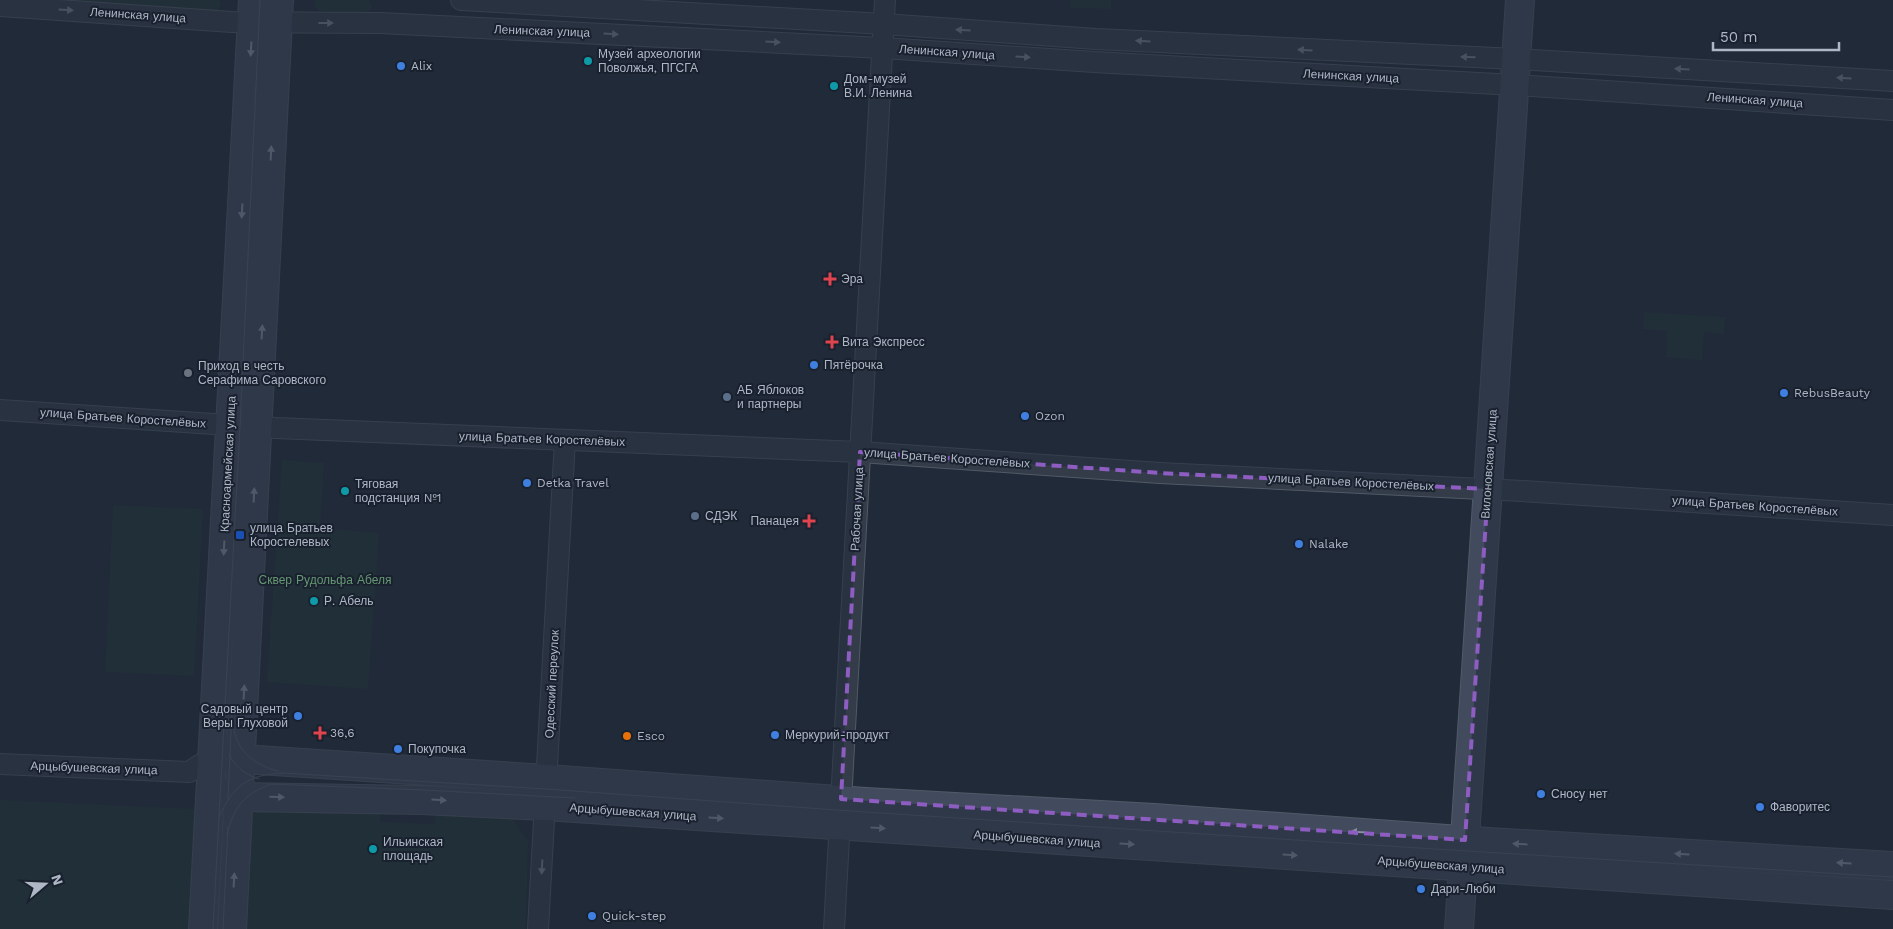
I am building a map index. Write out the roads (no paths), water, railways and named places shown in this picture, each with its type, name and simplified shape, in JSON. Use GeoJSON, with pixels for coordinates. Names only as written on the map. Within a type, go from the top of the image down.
{"type":"FeatureCollection","features":[{"type":"Feature","properties":{"kind":"main road","name":"Вилоновская улица"},"geometry":{"type":"LineString","coordinates":[[1459,929],[1520,0]]}},
{"type":"Feature","properties":{"kind":"main road","name":"Красноармейская улица"},"geometry":{"type":"LineString","coordinates":[[203,929],[230,425],[265,11]]}},
{"type":"Feature","properties":{"kind":"main road"},"geometry":{"type":"LineString","coordinates":[[232,929],[257,427],[265,11]]}},
{"type":"Feature","properties":{"kind":"main road","name":"Арцыбушевская улица"},"geometry":{"type":"LineString","coordinates":[[212,757],[547,779],[840,813]]}},
{"type":"Feature","properties":{"kind":"main road","name":"Арцыбушевская улица"},"geometry":{"type":"LineString","coordinates":[[211,794],[239,797],[422,800],[545,806],[840,813],[1464,853],[1893,895]]}},
{"type":"Feature","properties":{"kind":"main road","name":"Арцыбушевская улица"},"geometry":{"type":"LineString","coordinates":[[1464,853],[1893,866]]}},
{"type":"Feature","properties":{"kind":"street","name":"Ленинская улица"},"geometry":{"type":"LineString","coordinates":[[462,0],[884,24],[1190,44],[1515,72],[1893,110]]}},
{"type":"Feature","properties":{"kind":"street","name":"Рабочая улица"},"geometry":{"type":"LineString","coordinates":[[834,929],[885,0]]}},
{"type":"Feature","properties":{"kind":"street","name":"Ленинская улица"},"geometry":{"type":"LineString","coordinates":[[0,6],[232,22],[265,11],[380,23],[882,48],[1094,62],[1893,81]]}},
{"type":"Feature","properties":{"kind":"street","name":"улица Братьев Коростелёвых"},"geometry":{"type":"LineString","coordinates":[[0,410],[257,427],[860,452],[1160,473],[1488,489],[1893,515]]}},
{"type":"Feature","properties":{"kind":"street","name":"Одесский переулок"},"geometry":{"type":"LineString","coordinates":[[538,929],[565,440]]}},
{"type":"Feature","properties":{"kind":"street"},"geometry":{"type":"LineString","coordinates":[[211,794],[189,772],[212,757]]}},
{"type":"Feature","properties":{"kind":"street","name":"Арцыбушевская улица"},"geometry":{"type":"LineString","coordinates":[[0,764],[189,772]]}},
{"type":"Feature","properties":{"kind":"tram line"},"geometry":{"type":"LineString","coordinates":[[213,929],[240,426],[260,0]]}},
{"type":"Feature","properties":{"kind":"tram line"},"geometry":{"type":"LineString","coordinates":[[228,799],[232,709]]}},
{"type":"Feature","properties":{"kind":"tram line"},"geometry":{"type":"LineString","coordinates":[[234,730],[244,752],[263,766],[278,771]]}},
{"type":"Feature","properties":{"kind":"tram line"},"geometry":{"type":"LineString","coordinates":[[229,754],[241,770],[259,779]]}},
{"type":"Feature","properties":{"kind":"tram line"},"geometry":{"type":"LineString","coordinates":[[219,817],[230,797],[243,784],[260,776],[283,773],[1434,849],[1893,877]]}},
{"type":"Feature","properties":{"kind":"tram line"},"geometry":{"type":"LineString","coordinates":[[227,834],[233,816],[241,803],[254,792],[271,784],[575,798]]}},
{"type":"Feature","properties":{"kind":"tram line"},"geometry":{"type":"LineString","coordinates":[[223,929],[228,827]]}},
{"type":"Feature","properties":{"kind":"place","name":"Музей археологии Поволжья, ПГСГА"},"geometry":{"type":"Point","coordinates":[588,61]}},
{"type":"Feature","properties":{"kind":"place","name":"Alix"},"geometry":{"type":"Point","coordinates":[401,66]}},
{"type":"Feature","properties":{"kind":"place","name":"Дом-музей В.И. Ленина"},"geometry":{"type":"Point","coordinates":[834,86]}},
{"type":"Feature","properties":{"kind":"place","name":"Эра"},"geometry":{"type":"Point","coordinates":[830,279]}},
{"type":"Feature","properties":{"kind":"place","name":"Вита Экспресс"},"geometry":{"type":"Point","coordinates":[832,342]}},
{"type":"Feature","properties":{"kind":"place","name":"Пятёрочка"},"geometry":{"type":"Point","coordinates":[814,365]}},
{"type":"Feature","properties":{"kind":"place","name":"Приход в честь Серафима Саровского"},"geometry":{"type":"Point","coordinates":[188,373]}},
{"type":"Feature","properties":{"kind":"place","name":"RebusBeauty"},"geometry":{"type":"Point","coordinates":[1784,393]}},
{"type":"Feature","properties":{"kind":"place","name":"АБ Яблоков и партнеры"},"geometry":{"type":"Point","coordinates":[727,397]}},
{"type":"Feature","properties":{"kind":"place","name":"Ozon"},"geometry":{"type":"Point","coordinates":[1025,416]}},
{"type":"Feature","properties":{"kind":"place","name":"Detka Travel"},"geometry":{"type":"Point","coordinates":[527,483]}},
{"type":"Feature","properties":{"kind":"place","name":"Тяговая подстанция №1"},"geometry":{"type":"Point","coordinates":[345,491]}},
{"type":"Feature","properties":{"kind":"place","name":"СДЭК"},"geometry":{"type":"Point","coordinates":[695,516]}},
{"type":"Feature","properties":{"kind":"place","name":"Панацея"},"geometry":{"type":"Point","coordinates":[809,521]}},
{"type":"Feature","properties":{"kind":"place","name":"улица Братьев Коростелевых"},"geometry":{"type":"Point","coordinates":[240,535]}},
{"type":"Feature","properties":{"kind":"place","name":"Nalake"},"geometry":{"type":"Point","coordinates":[1299,544]}},
{"type":"Feature","properties":{"kind":"place","name":"Р. Абель"},"geometry":{"type":"Point","coordinates":[314,601]}},
{"type":"Feature","properties":{"kind":"place","name":"Садовый центр Веры Глуховой"},"geometry":{"type":"Point","coordinates":[298,716]}},
{"type":"Feature","properties":{"kind":"place","name":"36,6"},"geometry":{"type":"Point","coordinates":[320,733]}},
{"type":"Feature","properties":{"kind":"place","name":"Меркурий-продукт"},"geometry":{"type":"Point","coordinates":[775,735]}},
{"type":"Feature","properties":{"kind":"place","name":"Esco"},"geometry":{"type":"Point","coordinates":[627,736]}},
{"type":"Feature","properties":{"kind":"place","name":"Покупочка"},"geometry":{"type":"Point","coordinates":[398,749]}},
{"type":"Feature","properties":{"kind":"place","name":"Сносу нет"},"geometry":{"type":"Point","coordinates":[1541,794]}},
{"type":"Feature","properties":{"kind":"place","name":"Фаворитес"},"geometry":{"type":"Point","coordinates":[1760,807]}},
{"type":"Feature","properties":{"kind":"place","name":"Ильинская площадь"},"geometry":{"type":"Point","coordinates":[373,849]}},
{"type":"Feature","properties":{"kind":"place","name":"Дари-Люби"},"geometry":{"type":"Point","coordinates":[1421,889]}},
{"type":"Feature","properties":{"kind":"place","name":"Quick-step"},"geometry":{"type":"Point","coordinates":[592,916]}},
{"type":"Feature","properties":{"kind":"park label","name":"Сквер Рудольфа Абеля"},"geometry":{"type":"Point","coordinates":[325,580]}}]}
